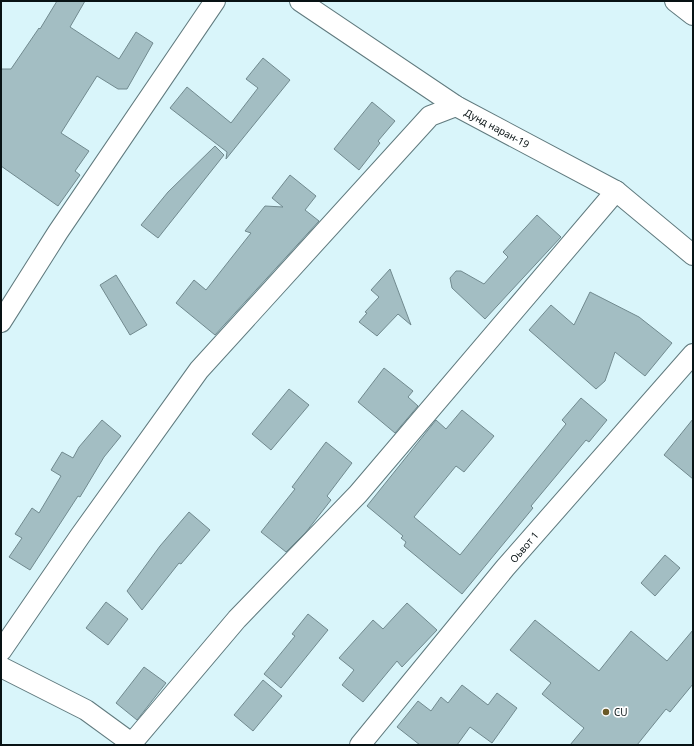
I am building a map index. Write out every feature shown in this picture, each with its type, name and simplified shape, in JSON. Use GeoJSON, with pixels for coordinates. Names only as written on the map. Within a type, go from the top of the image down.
{"type":"FeatureCollection","features":[{"type":"Feature","properties":{"kind":"street"},"geometry":{"type":"LineString","coordinates":[[1,322],[58,232],[215,1]]}},
{"type":"Feature","properties":{"kind":"street","name":"Дунд наран-19"},"geometry":{"type":"LineString","coordinates":[[300,1],[456,106],[616,191],[693,255]]}},
{"type":"Feature","properties":{"kind":"street"},"geometry":{"type":"LineString","coordinates":[[675,1],[693,15]]}},
{"type":"Feature","properties":{"kind":"street"},"geometry":{"type":"LineString","coordinates":[[1,651],[85,529],[199,370],[430,116],[456,106]]}},
{"type":"Feature","properties":{"kind":"street"},"geometry":{"type":"LineString","coordinates":[[1,667],[86,710],[122,741],[358,494],[616,191]]}},
{"type":"Feature","properties":{"kind":"street","name":"Оьвот 1"},"geometry":{"type":"LineString","coordinates":[[360,745],[505,568],[693,354]]}},
{"type":"Feature","properties":{"kind":"building"},"geometry":{"type":"Polygon","coordinates":[[[57,1],[85,1],[70,27],[119,59],[136,32],[153,43],[127,89],[118,89],[97,76],[61,133],[89,151],[75,171],[80,175],[58,206],[1,166],[1,69],[11,69],[39,28],[40,29],[57,1]]]}},
{"type":"Feature","properties":{"kind":"building"},"geometry":{"type":"Polygon","coordinates":[[[263,58],[290,80],[226,159],[227,152],[170,108],[187,87],[231,123],[258,88],[246,79],[263,58]]]}},
{"type":"Feature","properties":{"kind":"building"},"geometry":{"type":"Polygon","coordinates":[[[372,102],[395,121],[378,141],[380,143],[359,170],[334,149],[372,102]]]}},
{"type":"Feature","properties":{"kind":"building"},"geometry":{"type":"Polygon","coordinates":[[[215,146],[224,155],[158,238],[141,225],[168,192],[215,146]]]}},
{"type":"Feature","properties":{"kind":"building"},"geometry":{"type":"Polygon","coordinates":[[[290,175],[316,196],[305,210],[319,221],[215,335],[176,303],[194,280],[206,290],[251,233],[245,231],[265,206],[283,207],[272,198],[290,175]]]}},
{"type":"Feature","properties":{"kind":"building"},"geometry":{"type":"Polygon","coordinates":[[[537,215],[561,237],[485,319],[452,288],[450,278],[456,271],[461,271],[484,284],[508,257],[503,252],[537,215]]]}},
{"type":"Feature","properties":{"kind":"building"},"geometry":{"type":"Polygon","coordinates":[[[390,269],[411,325],[398,314],[377,336],[359,322],[367,313],[365,312],[379,297],[371,290],[390,269]]]}},
{"type":"Feature","properties":{"kind":"building"},"geometry":{"type":"Polygon","coordinates":[[[116,275],[147,325],[130,335],[100,285],[116,275]]]}},
{"type":"Feature","properties":{"kind":"building"},"geometry":{"type":"Polygon","coordinates":[[[590,292],[639,317],[672,343],[645,376],[615,352],[605,381],[596,389],[529,330],[551,305],[574,325],[590,292]]]}},
{"type":"Feature","properties":{"kind":"building"},"geometry":{"type":"Polygon","coordinates":[[[384,368],[413,391],[408,397],[418,406],[395,433],[358,402],[384,368]]]}},
{"type":"Feature","properties":{"kind":"building"},"geometry":{"type":"Polygon","coordinates":[[[289,389],[309,405],[271,450],[252,434],[289,389]]]}},
{"type":"Feature","properties":{"kind":"building"},"geometry":{"type":"Polygon","coordinates":[[[581,398],[607,420],[589,442],[586,440],[531,506],[533,508],[462,594],[404,546],[406,542],[401,538],[403,536],[367,506],[436,420],[446,429],[462,410],[494,436],[464,472],[456,466],[414,517],[460,555],[566,424],[562,420],[581,398]]]}},
{"type":"Feature","properties":{"kind":"building"},"geometry":{"type":"Polygon","coordinates":[[[693,419],[693,479],[664,455],[693,419]]]}},
{"type":"Feature","properties":{"kind":"building"},"geometry":{"type":"Polygon","coordinates":[[[102,420],[121,436],[104,457],[80,497],[78,496],[30,570],[9,557],[22,538],[15,534],[32,508],[39,513],[61,476],[51,470],[62,452],[73,458],[79,447],[102,420]]]}},
{"type":"Feature","properties":{"kind":"building"},"geometry":{"type":"Polygon","coordinates":[[[326,442],[352,463],[327,496],[331,500],[306,532],[286,552],[261,532],[295,489],[292,487],[326,442]]]}},
{"type":"Feature","properties":{"kind":"building"},"geometry":{"type":"Polygon","coordinates":[[[189,512],[210,530],[181,564],[179,563],[142,610],[127,591],[160,546],[189,512]]]}},
{"type":"Feature","properties":{"kind":"building"},"geometry":{"type":"Polygon","coordinates":[[[665,555],[680,568],[655,596],[641,583],[665,555]]]}},
{"type":"Feature","properties":{"kind":"building"},"geometry":{"type":"Polygon","coordinates":[[[106,602],[128,619],[108,645],[86,628],[106,602]]]}},
{"type":"Feature","properties":{"kind":"building"},"geometry":{"type":"Polygon","coordinates":[[[407,603],[437,630],[402,667],[397,661],[363,702],[342,685],[354,670],[339,658],[373,620],[383,629],[407,603]]]}},
{"type":"Feature","properties":{"kind":"building"},"geometry":{"type":"Polygon","coordinates":[[[308,614],[328,630],[281,688],[264,674],[295,636],[292,634],[308,614]]]}},
{"type":"Feature","properties":{"kind":"building"},"geometry":{"type":"Polygon","coordinates":[[[535,620],[599,671],[631,631],[667,661],[693,630],[693,684],[670,712],[666,709],[637,745],[570,745],[584,728],[542,694],[551,683],[510,650],[535,620]]]}},
{"type":"Feature","properties":{"kind":"building"},"geometry":{"type":"Polygon","coordinates":[[[144,667],[166,683],[137,720],[116,703],[144,667]]]}},
{"type":"Feature","properties":{"kind":"building"},"geometry":{"type":"Polygon","coordinates":[[[263,680],[282,696],[253,731],[234,715],[263,680]]]}},
{"type":"Feature","properties":{"kind":"building"},"geometry":{"type":"Polygon","coordinates":[[[462,685],[488,705],[497,693],[517,708],[492,743],[470,727],[457,745],[420,745],[397,727],[418,701],[431,711],[441,697],[448,703],[462,685]]]}},
{"type":"Feature","properties":{"kind":"place","name":"CU"},"geometry":{"type":"Point","coordinates":[606,712]}}]}
